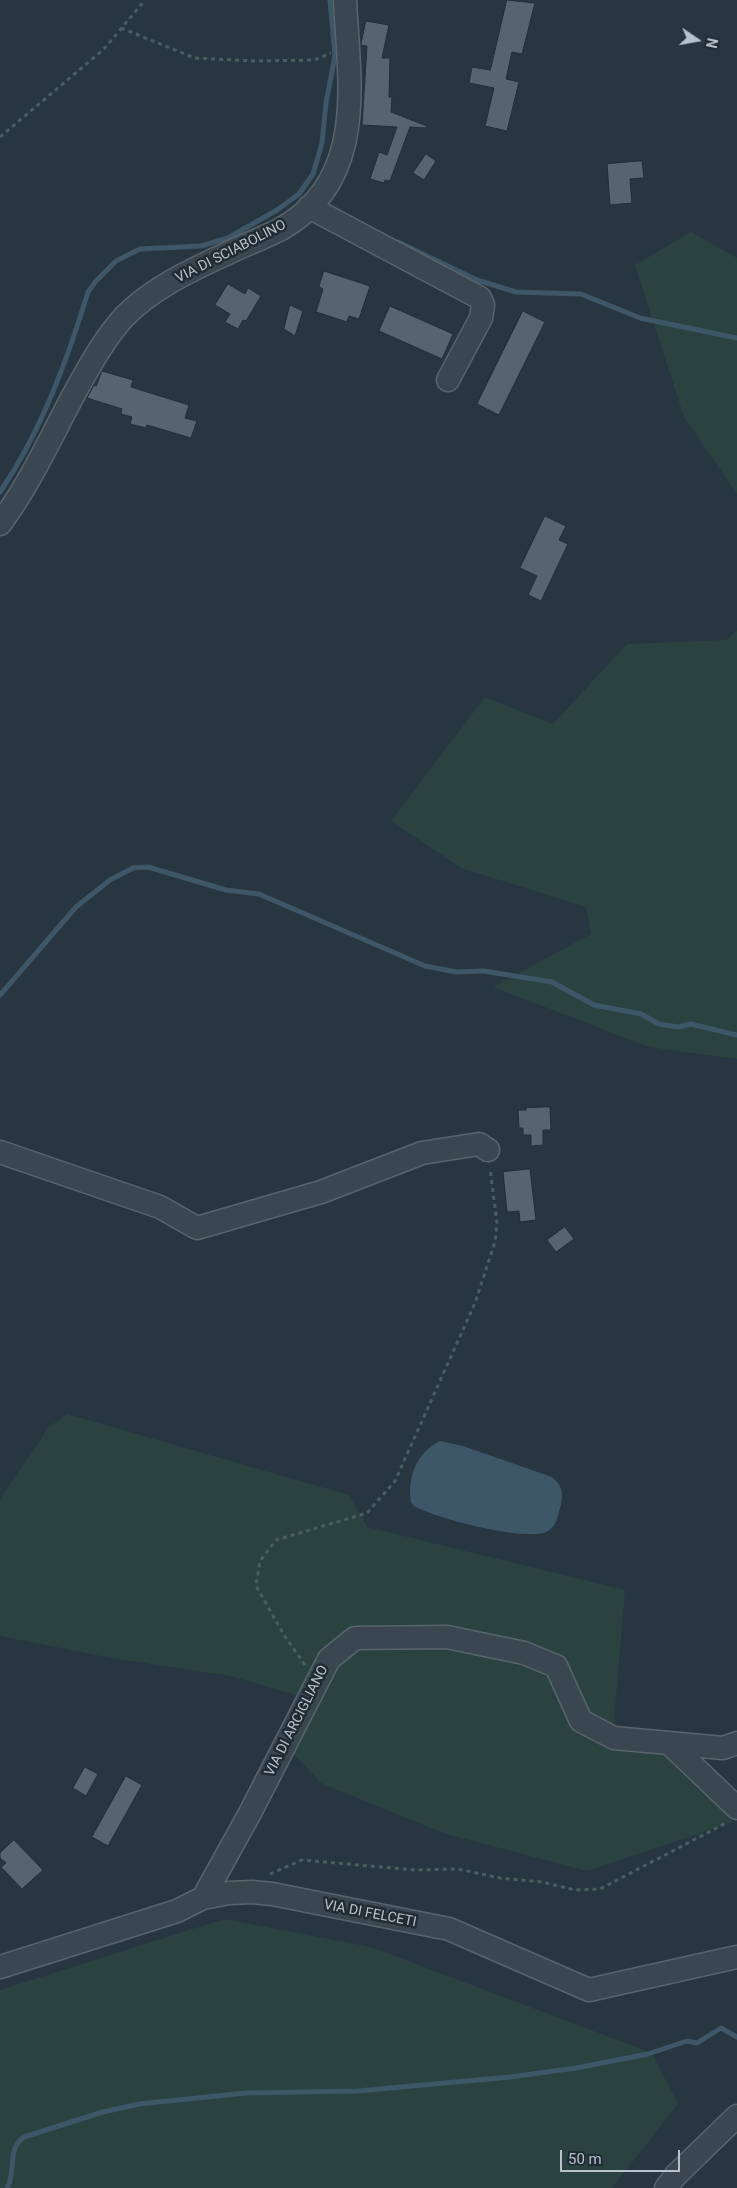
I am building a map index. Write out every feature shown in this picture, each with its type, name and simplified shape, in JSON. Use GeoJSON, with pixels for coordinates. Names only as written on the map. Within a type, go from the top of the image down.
{"type":"FeatureCollection","features":[{"type":"Feature","properties":{"kind":"street","name":"VIA DI SCIABOLINO"},"geometry":{"type":"LineString","coordinates":[[0,524],[26,484],[95,357],[124,317],[139,304],[192,269],[282,228],[309,207],[333,174],[347,137],[350,101],[345,0]]}},
{"type":"Feature","properties":{"kind":"street"},"geometry":{"type":"LineString","coordinates":[[309,207],[480,298],[483,305],[481,318],[448,380]]}},
{"type":"Feature","properties":{"kind":"street"},"geometry":{"type":"LineString","coordinates":[[0,1152],[160,1207],[197,1228],[321,1192],[422,1152],[478,1144],[488,1150]]}},
{"type":"Feature","properties":{"kind":"street","name":"VIA DI ARCIGLIANO"},"geometry":{"type":"LineString","coordinates":[[203,1898],[250,1813],[329,1659],[355,1638],[447,1637],[524,1653],[556,1666],[581,1721],[614,1738],[723,1748],[737,1743]]}},
{"type":"Feature","properties":{"kind":"street"},"geometry":{"type":"LineString","coordinates":[[669,1743],[737,1808]]}},
{"type":"Feature","properties":{"kind":"street","name":"VIA DI FELCETI"},"geometry":{"type":"LineString","coordinates":[[0,1967],[177,1911],[203,1898],[241,1892],[266,1893],[449,1929],[589,1990],[737,1957]]}},
{"type":"Feature","properties":{"kind":"street"},"geometry":{"type":"LineString","coordinates":[[666,2188],[676,2175],[737,2116]]}},
{"type":"Feature","properties":{"kind":"path"},"geometry":{"type":"LineString","coordinates":[[0,137],[104,49],[146,0]]}},
{"type":"Feature","properties":{"kind":"path"},"geometry":{"type":"LineString","coordinates":[[121,28],[194,58],[285,61],[314,60],[324,56]]}},
{"type":"Feature","properties":{"kind":"path"},"geometry":{"type":"LineString","coordinates":[[317,1682],[284,1635],[256,1586],[260,1561],[276,1540],[367,1513],[395,1480],[475,1303],[495,1242],[497,1223],[488,1150]]}},
{"type":"Feature","properties":{"kind":"path"},"geometry":{"type":"LineString","coordinates":[[266,1876],[302,1860],[416,1870],[458,1869],[500,1878],[542,1882],[575,1890],[600,1888],[737,1818]]}},
{"type":"Feature","properties":{"kind":"green space"},"geometry":{"type":"Polygon","coordinates":[[[691,232],[737,258],[737,494],[684,417],[635,265],[691,232]]]}},
{"type":"Feature","properties":{"kind":"green space"},"geometry":{"type":"Polygon","coordinates":[[[737,630],[737,1059],[649,1047],[493,987],[591,934],[586,907],[461,868],[391,821],[485,697],[553,724],[627,644],[727,640],[737,630]]]}},
{"type":"Feature","properties":{"kind":"green space"},"geometry":{"type":"Polygon","coordinates":[[[67,1414],[349,1495],[367,1527],[625,1590],[612,1744],[662,1749],[733,1822],[587,1871],[443,1833],[321,1783],[293,1753],[319,1702],[231,1676],[111,1658],[0,1636],[0,1499],[49,1427],[67,1414]]]}},
{"type":"Feature","properties":{"kind":"green space"},"geometry":{"type":"Polygon","coordinates":[[[224,1919],[371,1947],[652,2053],[678,2104],[612,2188],[0,2188],[0,1990],[224,1919]]]}},
{"type":"Feature","properties":{"kind":"water"},"geometry":{"type":"Polygon","coordinates":[[[440,1441],[463,1446],[552,1477],[560,1487],[562,1495],[553,1527],[548,1531],[538,1534],[503,1532],[441,1517],[414,1506],[411,1502],[410,1493],[415,1466],[425,1452],[440,1441]]]}},
{"type":"Feature","properties":{"kind":"building"},"geometry":{"type":"Polygon","coordinates":[[[507,0],[535,3],[522,54],[512,52],[506,79],[519,82],[507,131],[485,126],[494,88],[469,83],[472,67],[490,70],[507,0]]]}},
{"type":"Feature","properties":{"kind":"building"},"geometry":{"type":"Polygon","coordinates":[[[366,21],[389,25],[382,58],[390,58],[389,97],[392,97],[391,112],[427,126],[426,128],[410,127],[390,181],[385,180],[384,183],[370,179],[379,152],[387,155],[397,127],[362,125],[367,46],[361,45],[366,21]]]}},
{"type":"Feature","properties":{"kind":"building"},"geometry":{"type":"Polygon","coordinates":[[[426,154],[436,161],[424,180],[413,173],[426,154]]]}},
{"type":"Feature","properties":{"kind":"building"},"geometry":{"type":"Polygon","coordinates":[[[642,161],[644,178],[630,179],[632,203],[610,205],[607,164],[642,161]]]}},
{"type":"Feature","properties":{"kind":"building"},"geometry":{"type":"Polygon","coordinates":[[[324,271],[370,286],[359,319],[349,316],[347,322],[316,312],[323,289],[319,287],[324,271]]]}},
{"type":"Feature","properties":{"kind":"building"},"geometry":{"type":"Polygon","coordinates":[[[228,284],[245,294],[248,288],[261,296],[246,321],[243,320],[238,329],[225,322],[230,314],[215,305],[228,284]]]}},
{"type":"Feature","properties":{"kind":"building"},"geometry":{"type":"Polygon","coordinates":[[[290,305],[303,311],[295,336],[284,329],[290,305]]]}},
{"type":"Feature","properties":{"kind":"building"},"geometry":{"type":"Polygon","coordinates":[[[390,306],[453,334],[442,359],[379,331],[390,306]]]}},
{"type":"Feature","properties":{"kind":"building"},"geometry":{"type":"Polygon","coordinates":[[[523,311],[545,322],[499,415],[477,404],[523,311]]]}},
{"type":"Feature","properties":{"kind":"building"},"geometry":{"type":"Polygon","coordinates":[[[102,371],[133,380],[131,387],[189,405],[185,418],[197,421],[191,438],[147,425],[146,428],[130,424],[132,417],[121,414],[122,409],[87,398],[94,385],[96,386],[102,371]]]}},
{"type":"Feature","properties":{"kind":"building"},"geometry":{"type":"Polygon","coordinates":[[[545,516],[566,526],[559,540],[568,544],[541,601],[528,595],[537,576],[520,568],[545,516]]]}},
{"type":"Feature","properties":{"kind":"building"},"geometry":{"type":"Polygon","coordinates":[[[550,1107],[551,1130],[543,1130],[543,1145],[531,1146],[531,1135],[523,1135],[523,1128],[519,1128],[518,1110],[550,1107]]]}},
{"type":"Feature","properties":{"kind":"building"},"geometry":{"type":"Polygon","coordinates":[[[530,1169],[536,1220],[520,1222],[519,1211],[507,1212],[503,1172],[530,1169]]]}},
{"type":"Feature","properties":{"kind":"building"},"geometry":{"type":"Polygon","coordinates":[[[565,1227],[574,1239],[556,1252],[547,1240],[565,1227]]]}},
{"type":"Feature","properties":{"kind":"building"},"geometry":{"type":"Polygon","coordinates":[[[85,1767],[98,1774],[86,1796],[73,1788],[85,1767]]]}},
{"type":"Feature","properties":{"kind":"building"},"geometry":{"type":"Polygon","coordinates":[[[126,1776],[142,1785],[108,1846],[92,1837],[126,1776]]]}},
{"type":"Feature","properties":{"kind":"building"},"geometry":{"type":"Polygon","coordinates":[[[14,1840],[43,1870],[22,1889],[1,1867],[6,1863],[0,1858],[0,1853],[14,1840]]]}},
{"type":"Feature","properties":{"kind":"waterway"},"geometry":{"type":"LineString","coordinates":[[0,492],[28,445],[52,395],[88,292],[96,281],[116,261],[140,249],[201,246],[228,238],[277,210],[299,194],[313,174],[322,143],[326,103],[335,56],[330,0]]}},
{"type":"Feature","properties":{"kind":"waterway"},"geometry":{"type":"LineString","coordinates":[[398,242],[477,280],[516,292],[581,294],[640,318],[737,338]]}},
{"type":"Feature","properties":{"kind":"waterway"},"geometry":{"type":"LineString","coordinates":[[0,995],[76,907],[110,880],[133,868],[148,867],[226,890],[259,894],[425,966],[456,972],[484,971],[552,982],[594,1005],[641,1014],[659,1024],[678,1027],[691,1024],[737,1035]]}},
{"type":"Feature","properties":{"kind":"waterway"},"geometry":{"type":"LineString","coordinates":[[7,2188],[10,2181],[13,2154],[15,2148],[24,2137],[103,2112],[139,2104],[246,2093],[358,2091],[510,2077],[576,2068],[648,2054],[687,2041],[697,2043],[721,2028],[737,2037]]}}]}
